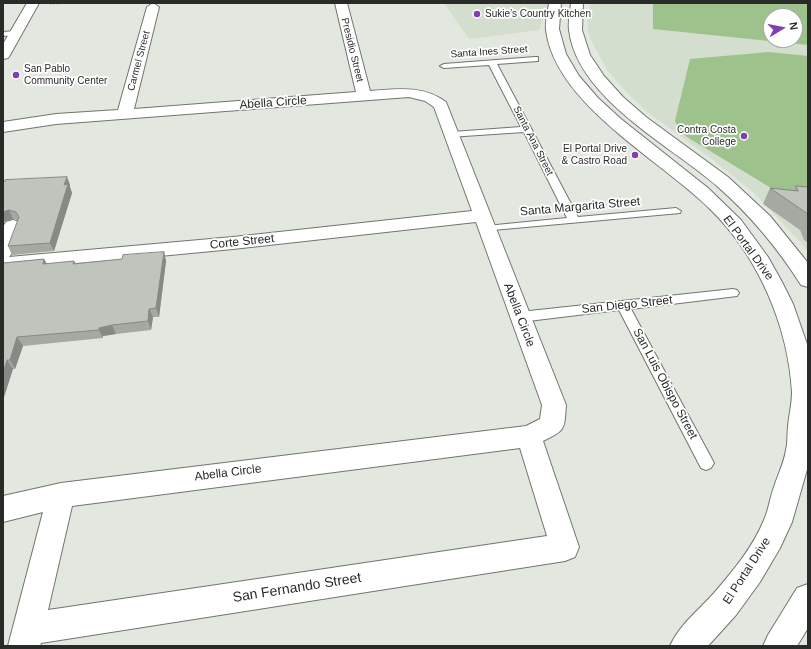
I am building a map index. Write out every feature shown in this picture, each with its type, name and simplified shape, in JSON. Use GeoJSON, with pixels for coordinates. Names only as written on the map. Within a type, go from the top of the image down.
{"type":"FeatureCollection","features":[{"type":"Feature","properties":{"kind":"street"},"geometry":{"type":"LineString","coordinates":[[3,55],[9,33],[33,3]]}},
{"type":"Feature","properties":{"kind":"street","name":"Presidio Street"},"geometry":{"type":"LineString","coordinates":[[341,3],[364,96]]}},
{"type":"Feature","properties":{"kind":"street","name":"El Portal Drive"},"geometry":{"type":"LineString","coordinates":[[555,3],[552,30],[560,55],[574,79],[600,109],[616,124],[701,191],[734,224],[759,259],[774,284],[802,351],[804,396],[799,450],[778,522],[755,562],[721,610],[686,646]]}},
{"type":"Feature","properties":{"kind":"street","name":"El Portal Drive"},"geometry":{"type":"LineString","coordinates":[[577,3],[575,12],[576,39],[589,65],[601,81],[620,102],[652,130],[708,170],[746,201],[779,238],[808,280]]}},
{"type":"Feature","properties":{"kind":"street","name":"Carmel Street"},"geometry":{"type":"LineString","coordinates":[[125,114],[153,7]]}},
{"type":"Feature","properties":{"kind":"street","name":"Abella Circle"},"geometry":{"type":"LineString","coordinates":[[3,127],[56,119],[364,96],[410,93],[430,97],[441,105],[554,405],[552,425],[529,436],[61,495],[3,509]]}},
{"type":"Feature","properties":{"kind":"street","name":"Abella Circle"},"geometry":{"type":"LineString","coordinates":[[3,115],[56,119]]}},
{"type":"Feature","properties":{"kind":"street","name":"Corte Street"},"geometry":{"type":"LineString","coordinates":[[3,264],[484,222]]}},
{"type":"Feature","properties":{"kind":"street"},"geometry":{"type":"LineString","coordinates":[[3,252],[13,226]]}},
{"type":"Feature","properties":{"kind":"street","name":"San Fernando Street"},"geometry":{"type":"LineString","coordinates":[[26,638],[565,547],[529,436]]}},
{"type":"Feature","properties":{"kind":"street","name":"Abella Circle"},"geometry":{"type":"LineString","coordinates":[[3,495],[61,495]]}},
{"type":"Feature","properties":{"kind":"street"},"geometry":{"type":"LineString","coordinates":[[26,638],[61,495]]}},
{"type":"Feature","properties":{"kind":"street"},"geometry":{"type":"LineString","coordinates":[[779,646],[808,600]]}},
{"type":"Feature","properties":{"kind":"lane","name":"Santa Ines Street"},"geometry":{"type":"LineString","coordinates":[[444,66],[535,59]]}},
{"type":"Feature","properties":{"kind":"lane","name":"Santa Ana Street"},"geometry":{"type":"LineString","coordinates":[[492,62],[574,220]]}},
{"type":"Feature","properties":{"kind":"lane"},"geometry":{"type":"LineString","coordinates":[[452,135],[527,129]]}},
{"type":"Feature","properties":{"kind":"lane","name":"Santa Margarita Street"},"geometry":{"type":"LineString","coordinates":[[484,222],[574,220],[676,211]]}},
{"type":"Feature","properties":{"kind":"lane","name":"San Diego Street"},"geometry":{"type":"LineString","coordinates":[[520,317],[733,293]]}},
{"type":"Feature","properties":{"kind":"lane","name":"San Luis Obispo Street"},"geometry":{"type":"LineString","coordinates":[[623,306],[706,463]]}},
{"type":"Feature","properties":{"kind":"shaded area"},"geometry":{"type":"Polygon","coordinates":[[[444,3],[549,3],[539,30],[469,39],[444,3]]]}},
{"type":"Feature","properties":{"kind":"shaded area","name":"Contra Costa College"},"geometry":{"type":"Polygon","coordinates":[[[591,3],[808,3],[808,253],[803,245],[754,193],[712,159],[647,112],[628,94],[607,70],[589,36],[587,16],[591,3]]]}},
{"type":"Feature","properties":{"kind":"green space"},"geometry":{"type":"Polygon","coordinates":[[[653,3],[808,3],[808,45],[803,44],[803,8],[763,8],[763,40],[653,29],[653,3]]]}},
{"type":"Feature","properties":{"kind":"green space"},"geometry":{"type":"Polygon","coordinates":[[[769,52],[808,56],[808,194],[776,191],[687,137],[679,130],[675,121],[690,59],[769,52]]]}},
{"type":"Feature","properties":{"kind":"building"},"geometry":{"type":"Polygon","coordinates":[[[67,177],[64,185],[68,184],[50,243],[8,246],[19,217],[16,212],[9,210],[3,212],[3,182],[5,180],[67,177]]]}},
{"type":"Feature","properties":{"kind":"building"},"geometry":{"type":"Polygon","coordinates":[[[796,186],[808,187],[808,214],[770,188],[798,191],[796,186]]]}},
{"type":"Feature","properties":{"kind":"building"},"geometry":{"type":"Polygon","coordinates":[[[164,252],[156,308],[149,309],[148,321],[112,325],[99,328],[99,330],[17,337],[10,360],[7,360],[3,373],[3,263],[44,259],[43,264],[74,261],[73,264],[122,259],[123,255],[164,252]]]}},
{"type":"Feature","properties":{"kind":"place","name":"Sukie’s Country Kitchen"},"geometry":{"type":"Point","coordinates":[477,14]}},
{"type":"Feature","properties":{"kind":"place","name":"San Pablo Community Center"},"geometry":{"type":"Point","coordinates":[16,75]}},
{"type":"Feature","properties":{"kind":"place","name":"Contra Costa College"},"geometry":{"type":"Point","coordinates":[744,136]}},
{"type":"Feature","properties":{"kind":"place","name":"El Portal Drive & Castro Road"},"geometry":{"type":"Point","coordinates":[635,155]}}]}
